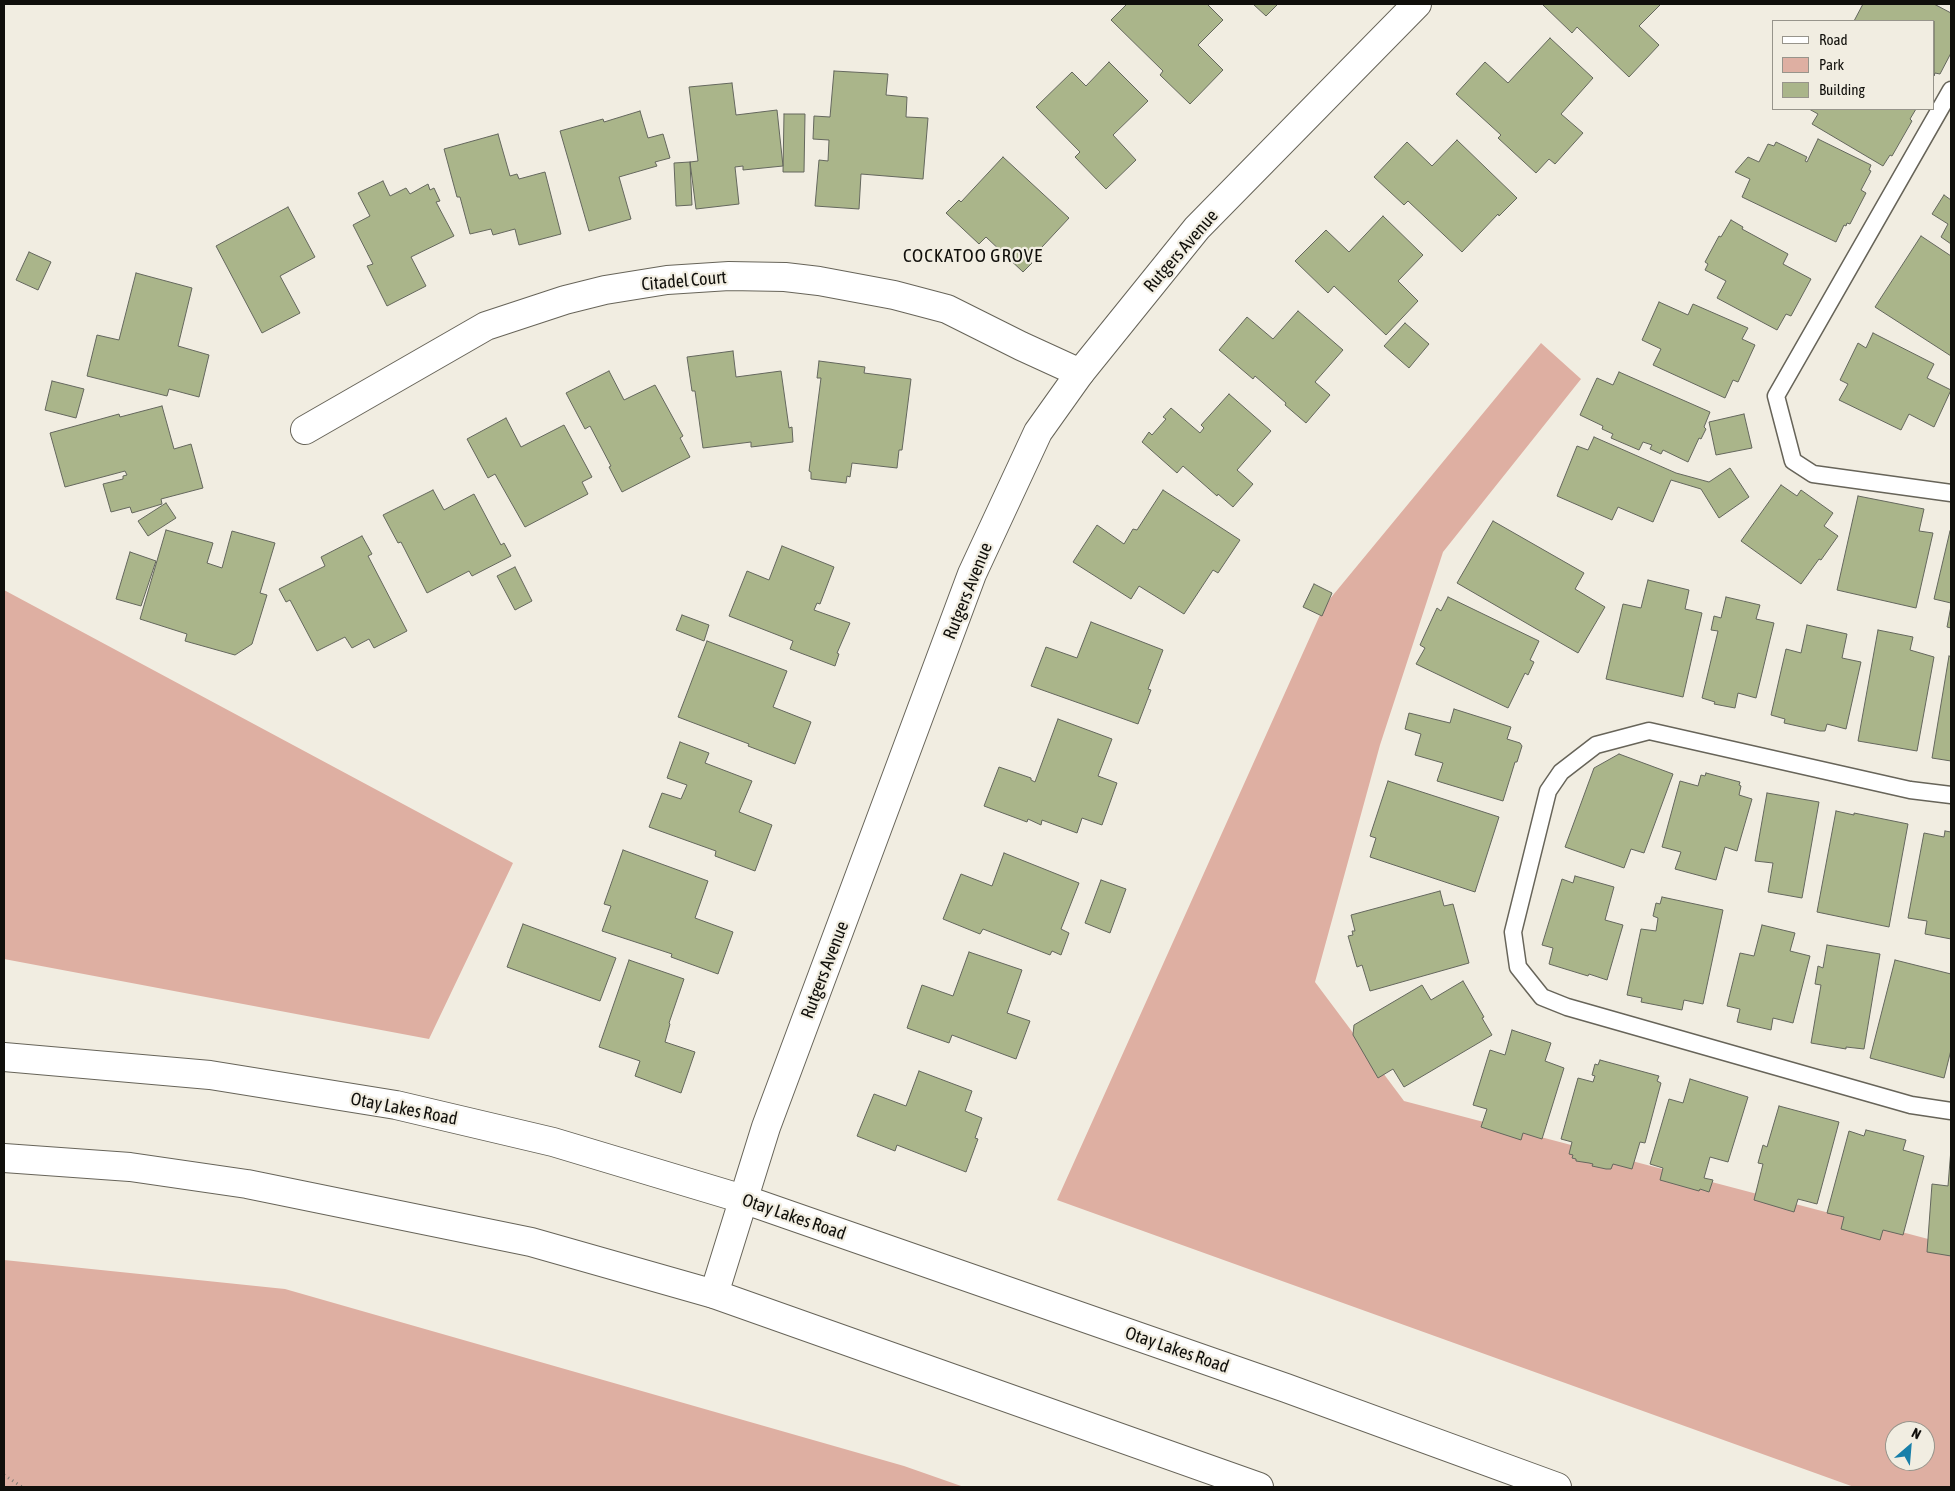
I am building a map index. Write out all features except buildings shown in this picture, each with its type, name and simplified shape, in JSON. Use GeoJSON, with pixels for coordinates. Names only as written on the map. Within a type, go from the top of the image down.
{"type":"FeatureCollection","features":[{"type":"Feature","properties":{"kind":"main road","name":"Rutgers Avenue"},"geometry":{"type":"LineString","coordinates":[[714,1294],[766,1128],[972,574],[1038,432],[1080,372],[1197,228],[1418,4]]}},
{"type":"Feature","properties":{"kind":"main road","name":"Citadel Court"},"geometry":{"type":"LineString","coordinates":[[305,430],[486,326],[565,300],[606,290],[667,280],[729,276],[785,278],[820,281],[894,295],[947,309],[1021,346],[1080,372]]}},
{"type":"Feature","properties":{"kind":"main road","name":"Otay Lakes Road"},"geometry":{"type":"LineString","coordinates":[[4,1057],[210,1074],[396,1105],[553,1142],[743,1198],[1286,1388],[1557,1487]]}},
{"type":"Feature","properties":{"kind":"main road"},"geometry":{"type":"LineString","coordinates":[[4,1158],[130,1167],[247,1184],[531,1242],[714,1294],[1259,1487]]}},
{"type":"Feature","properties":{"kind":"lane"},"geometry":{"type":"LineString","coordinates":[[1951,90],[1776,396],[1793,461],[1814,474],[1951,493]]}},
{"type":"Feature","properties":{"kind":"lane"},"geometry":{"type":"LineString","coordinates":[[1951,795],[1910,790],[1649,731],[1596,745],[1561,772],[1548,791],[1513,932],[1518,967],[1542,996],[1550,1000],[1568,1007],[1901,1103],[1951,1111]]}},
{"type":"Feature","properties":{"kind":"path"},"geometry":{"type":"LineString","coordinates":[[4,1475],[22,1487]]}},
{"type":"Feature","properties":{"kind":"green space"},"geometry":{"type":"Polygon","coordinates":[[[1541,343],[1581,379],[1443,552],[1380,745],[1315,982],[1404,1101],[1951,1245],[1951,1487],[1854,1487],[1057,1200],[1324,606],[1541,343]]]}},
{"type":"Feature","properties":{"kind":"green space"},"geometry":{"type":"Polygon","coordinates":[[[4,590],[513,863],[429,1039],[4,959],[4,590]]]}},
{"type":"Feature","properties":{"kind":"green space"},"geometry":{"type":"Polygon","coordinates":[[[4,1260],[285,1289],[904,1466],[964,1487],[4,1487],[4,1260]]]}},
{"type":"Feature","properties":{"kind":"district","name":"COCKATOO GROVE"},"geometry":{"type":"Point","coordinates":[973,256]}}]}
